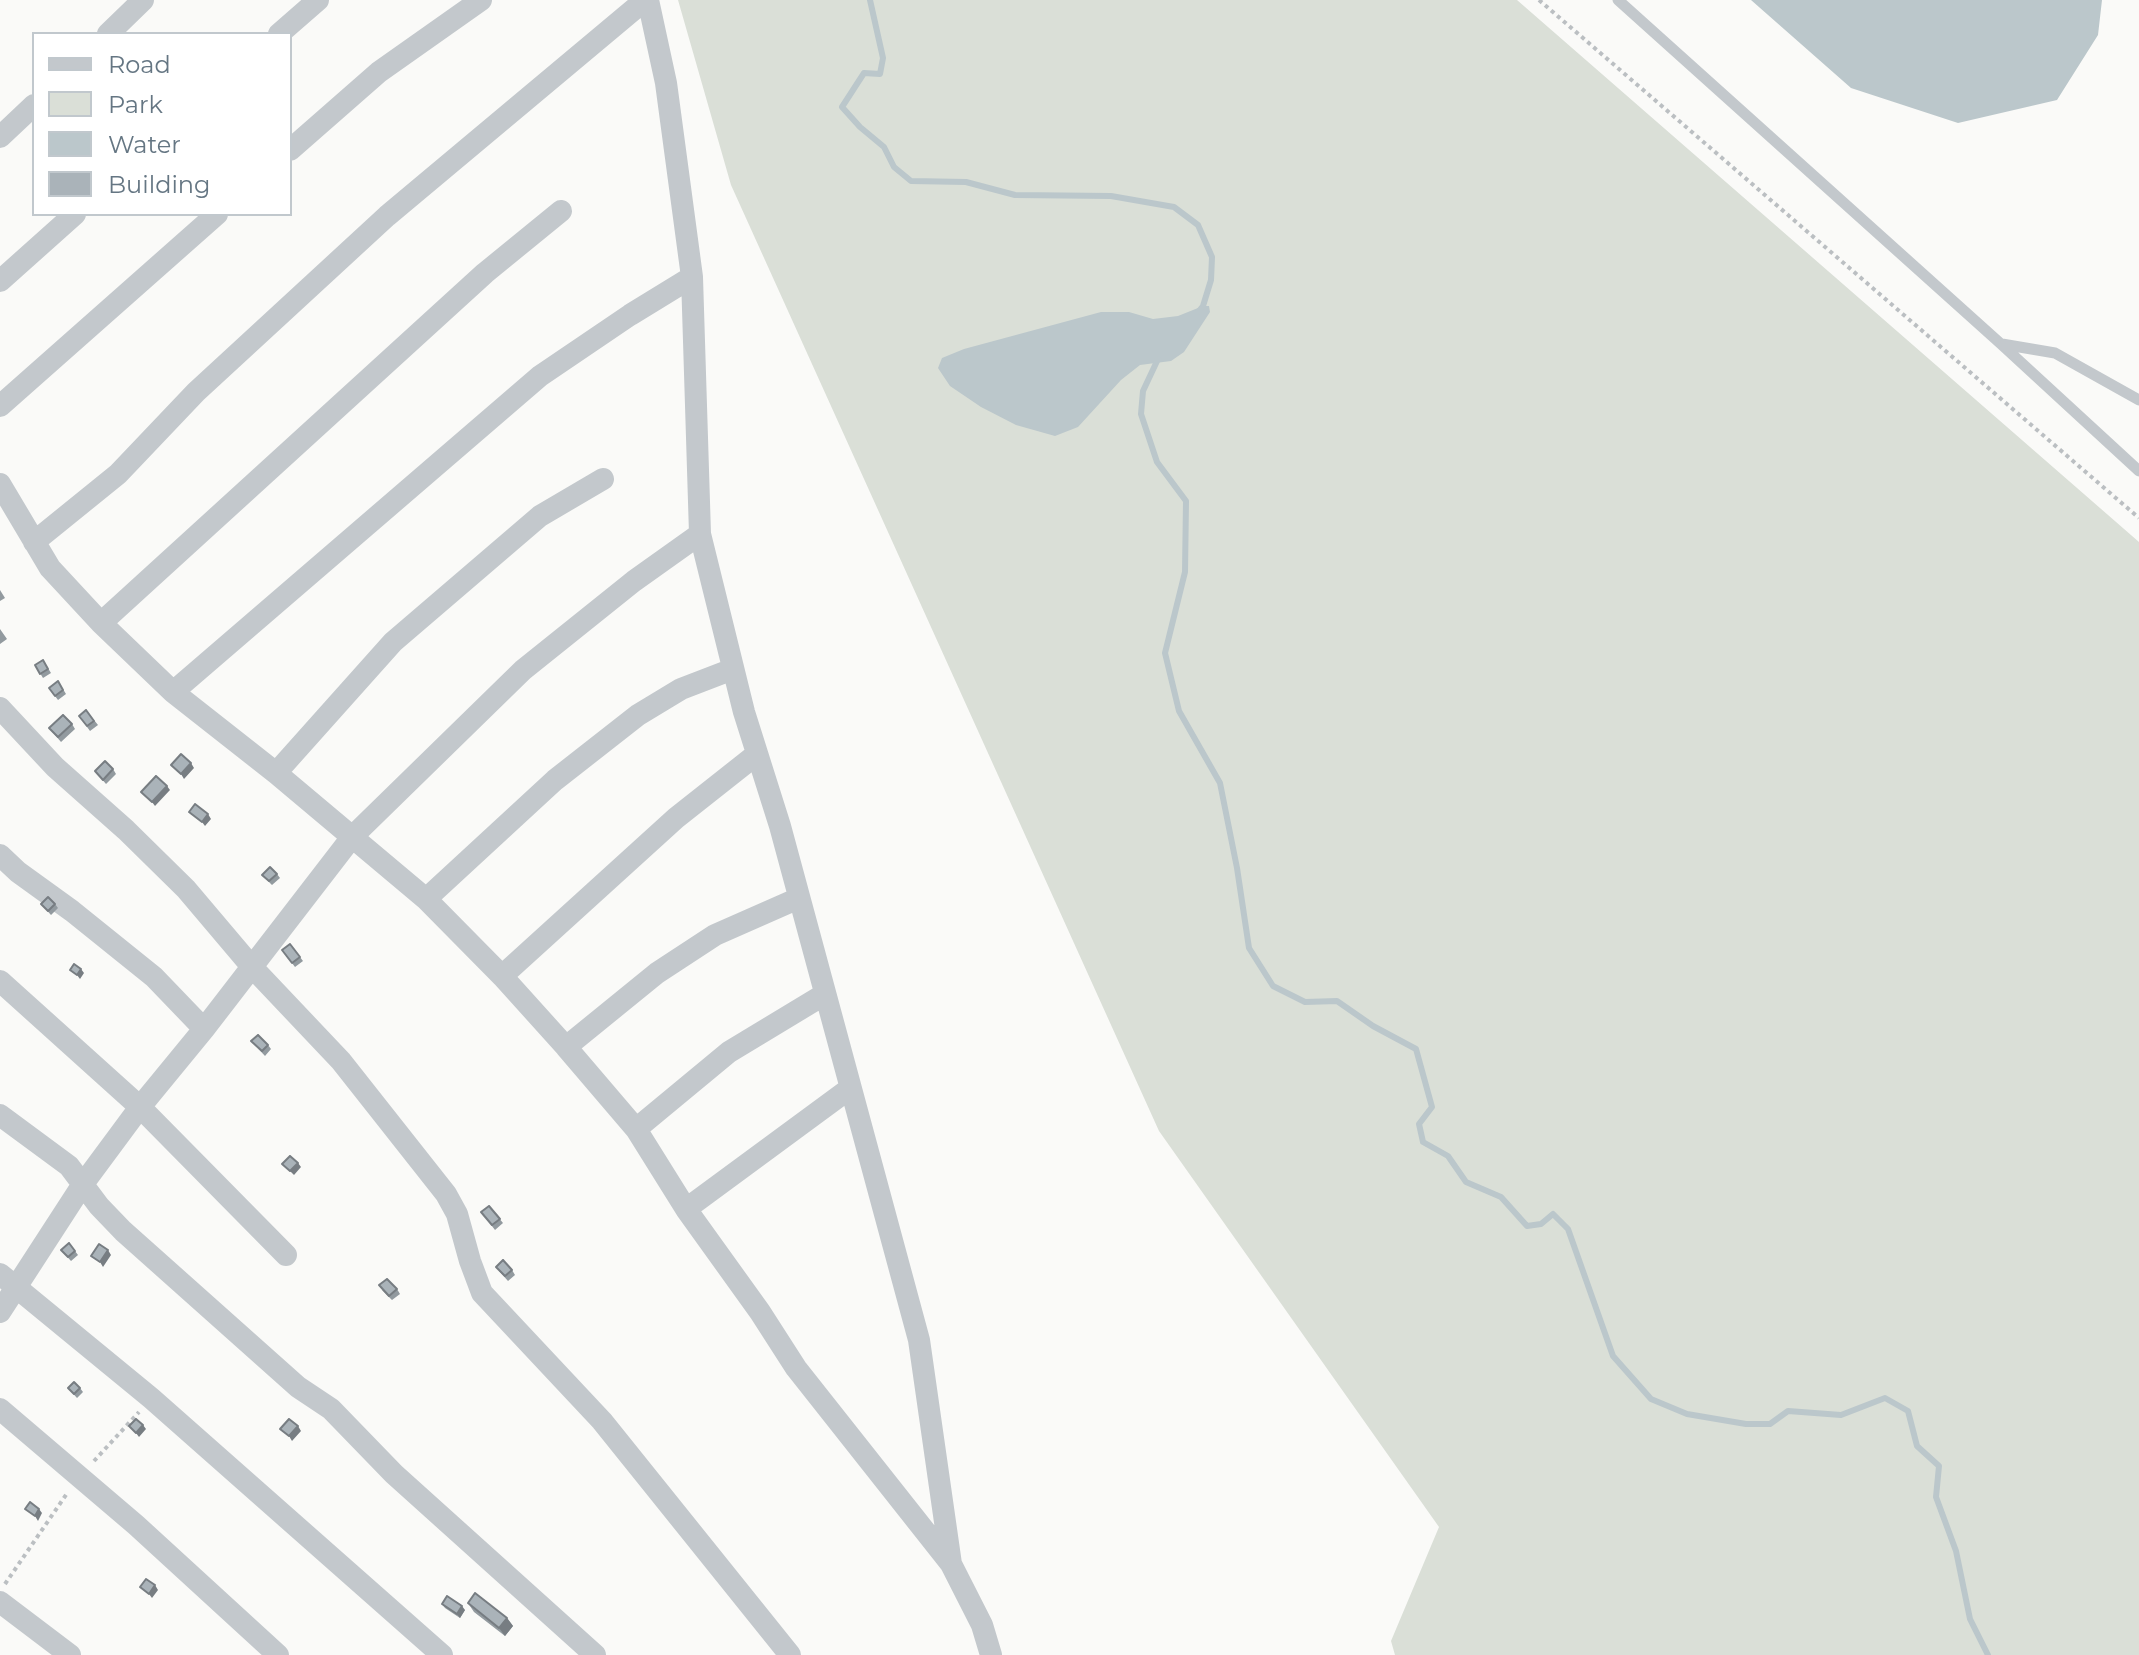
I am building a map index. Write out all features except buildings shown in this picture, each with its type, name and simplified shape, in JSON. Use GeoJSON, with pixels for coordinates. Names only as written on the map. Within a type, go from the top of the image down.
{"type":"FeatureCollection","features":[{"type":"Feature","properties":{"kind":"street"},"geometry":{"type":"LineString","coordinates":[[110,32],[143,0]]}},
{"type":"Feature","properties":{"kind":"street"},"geometry":{"type":"LineString","coordinates":[[281,32],[318,0]]}},
{"type":"Feature","properties":{"kind":"street"},"geometry":{"type":"LineString","coordinates":[[292,148],[379,72],[481,0]]}},
{"type":"Feature","properties":{"kind":"street"},"geometry":{"type":"LineString","coordinates":[[34,542],[118,474],[196,392],[387,216],[647,0],[666,83],[692,277],[700,534],[733,669],[799,898],[919,1340],[951,1564]]}},
{"type":"Feature","properties":{"kind":"street"},"geometry":{"type":"LineString","coordinates":[[0,137],[32,107]]}},
{"type":"Feature","properties":{"kind":"street"},"geometry":{"type":"LineString","coordinates":[[101,623],[485,273],[561,211]]}},
{"type":"Feature","properties":{"kind":"street"},"geometry":{"type":"LineString","coordinates":[[0,281],[73,216]]}},
{"type":"Feature","properties":{"kind":"street"},"geometry":{"type":"LineString","coordinates":[[0,406],[215,216]]}},
{"type":"Feature","properties":{"kind":"street"},"geometry":{"type":"LineString","coordinates":[[173,692],[540,376],[692,277]]}},
{"type":"Feature","properties":{"kind":"street"},"geometry":{"type":"LineString","coordinates":[[276,773],[393,642],[540,516],[603,479]]}},
{"type":"Feature","properties":{"kind":"street"},"geometry":{"type":"LineString","coordinates":[[0,484],[50,568],[101,623],[173,692],[276,773],[426,899],[502,976],[636,1129],[686,1209],[796,1368],[951,1564],[982,1625],[991,1655]]}},
{"type":"Feature","properties":{"kind":"street"},"geometry":{"type":"LineString","coordinates":[[0,1312],[7,1281],[352,837],[523,670],[634,581],[700,534]]}},
{"type":"Feature","properties":{"kind":"street"},"geometry":{"type":"LineString","coordinates":[[426,899],[555,780],[638,715],[681,689],[733,669]]}},
{"type":"Feature","properties":{"kind":"street"},"geometry":{"type":"LineString","coordinates":[[0,708],[55,767],[186,889],[252,967],[341,1061],[446,1194],[457,1214],[482,1293],[602,1421],[790,1655]]}},
{"type":"Feature","properties":{"kind":"street"},"geometry":{"type":"LineString","coordinates":[[502,976],[676,818],[757,754]]}},
{"type":"Feature","properties":{"kind":"street"},"geometry":{"type":"LineString","coordinates":[[0,855],[154,977],[204,1029]]}},
{"type":"Feature","properties":{"kind":"street"},"geometry":{"type":"LineString","coordinates":[[566,1047],[657,973],[715,935],[799,898]]}},
{"type":"Feature","properties":{"kind":"street"},"geometry":{"type":"LineString","coordinates":[[0,981],[140,1107],[286,1255]]}},
{"type":"Feature","properties":{"kind":"street"},"geometry":{"type":"LineString","coordinates":[[636,1129],[729,1052],[825,994]]}},
{"type":"Feature","properties":{"kind":"street"},"geometry":{"type":"LineString","coordinates":[[686,1209],[849,1089]]}},
{"type":"Feature","properties":{"kind":"street"},"geometry":{"type":"LineString","coordinates":[[0,1115],[69,1166],[99,1206],[123,1231],[298,1387],[331,1409],[394,1474],[595,1655]]}},
{"type":"Feature","properties":{"kind":"street"},"geometry":{"type":"LineString","coordinates":[[7,1281],[151,1398],[442,1655]]}},
{"type":"Feature","properties":{"kind":"street"},"geometry":{"type":"LineString","coordinates":[[0,1409],[136,1525],[278,1655]]}},
{"type":"Feature","properties":{"kind":"street"},"geometry":{"type":"LineString","coordinates":[[0,1602],[70,1655]]}},
{"type":"Feature","properties":{"kind":"lane"},"geometry":{"type":"LineString","coordinates":[[1618,0],[2139,471]]}},
{"type":"Feature","properties":{"kind":"lane"},"geometry":{"type":"LineString","coordinates":[[2001,344],[2055,353],[2139,400]]}},
{"type":"Feature","properties":{"kind":"path"},"geometry":{"type":"LineString","coordinates":[[1539,0],[2139,518]]}},
{"type":"Feature","properties":{"kind":"green space"},"geometry":{"type":"Polygon","coordinates":[[[678,0],[1517,0],[2139,542],[2139,1655],[1395,1655],[1391,1641],[1439,1527],[1159,1131],[731,185],[678,0]]]}},
{"type":"Feature","properties":{"kind":"water"},"geometry":{"type":"Polygon","coordinates":[[[1751,0],[2102,0],[2098,35],[2057,100],[1958,123],[1851,88],[1751,0]]]}},
{"type":"Feature","properties":{"kind":"water"},"geometry":{"type":"Polygon","coordinates":[[[1209,306],[1210,312],[1184,352],[1171,361],[1140,365],[1121,380],[1078,427],[1055,436],[1016,425],[981,407],[950,386],[938,368],[942,358],[964,349],[1101,312],[1129,312],[1153,319],[1178,316],[1209,306]]]}},
{"type":"Feature","properties":{"kind":"waterway"},"geometry":{"type":"LineString","coordinates":[[870,0],[883,58],[880,74],[864,73],[842,107],[884,147],[894,167],[911,181],[966,182],[1015,195],[1111,196],[1174,207],[1198,225],[1212,257],[1211,280],[1199,311]]}},
{"type":"Feature","properties":{"kind":"waterway"},"geometry":{"type":"LineString","coordinates":[[1158,359],[1143,391],[1141,414],[1157,462],[1186,501],[1185,572],[1165,653],[1179,711],[1220,783],[1249,948],[1273,986],[1305,1002],[1337,1001],[1373,1026],[1416,1049],[1432,1107],[1419,1124],[1423,1142],[1448,1156],[1466,1182],[1501,1197],[1527,1226],[1541,1224],[1553,1214],[1568,1229],[1613,1356],[1651,1399],[1687,1414],[1746,1424],[1770,1424],[1788,1411],[1841,1415],[1885,1398],[1908,1411],[1917,1446],[1939,1466],[1936,1497],[1956,1551],[1970,1619],[1988,1655]]}}]}
